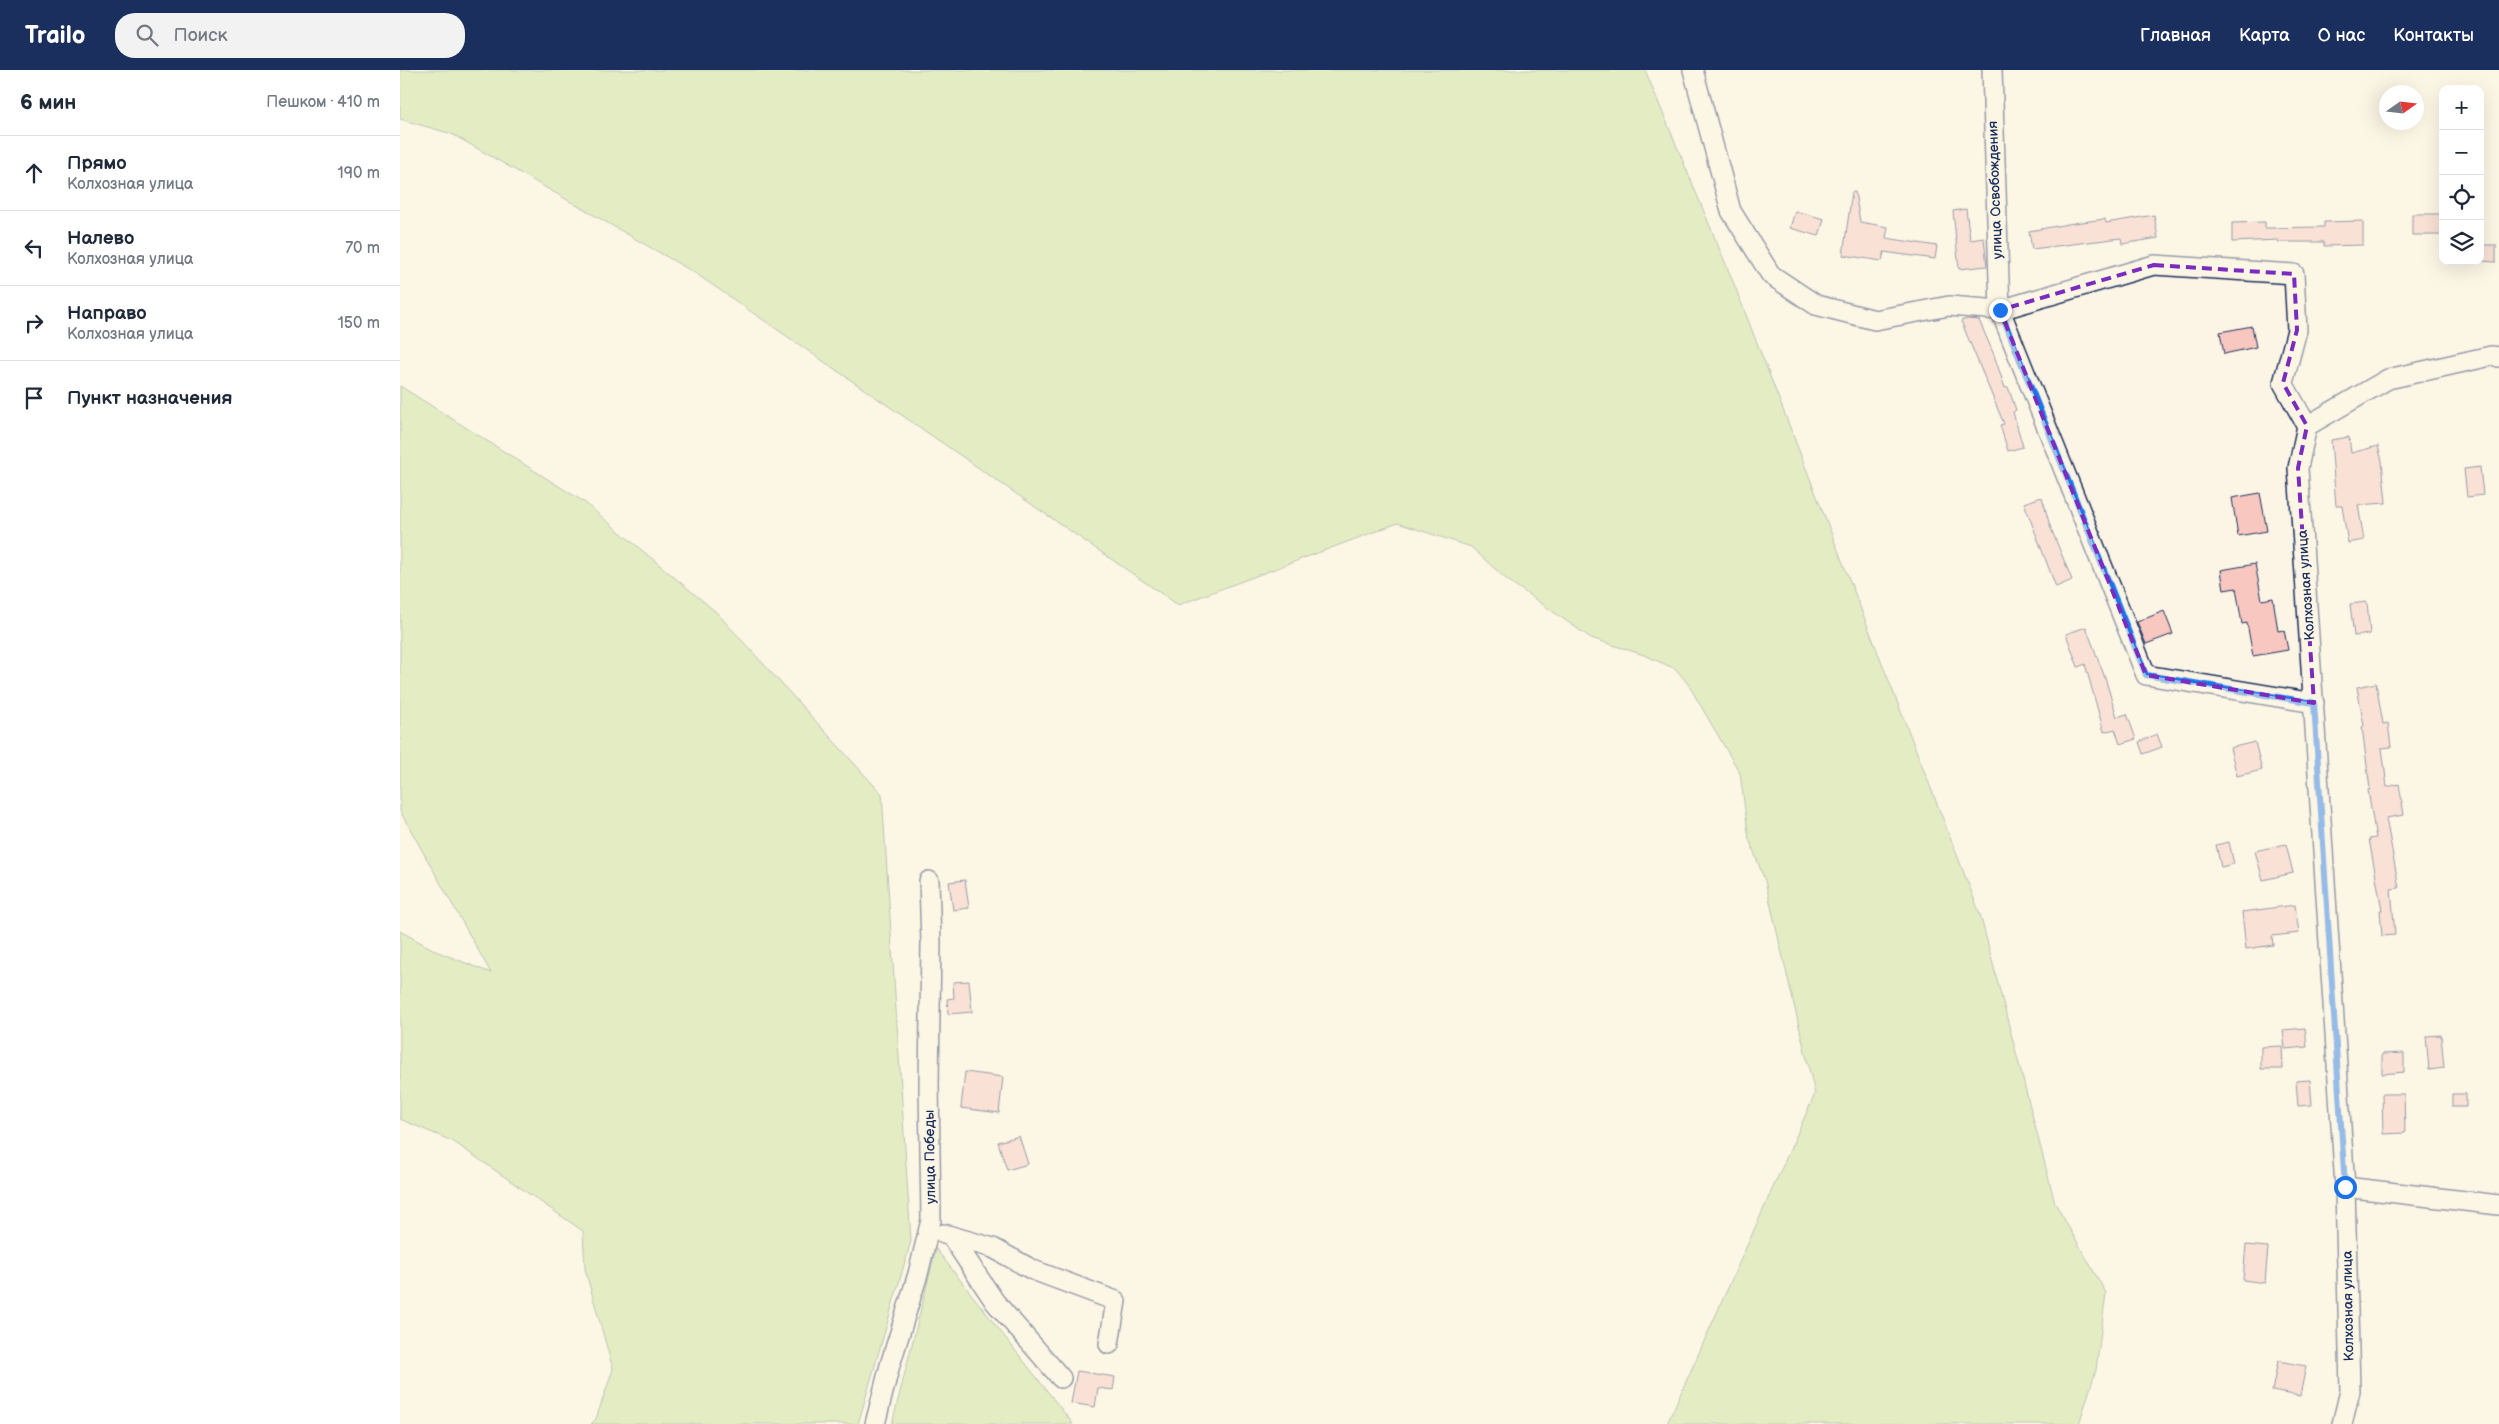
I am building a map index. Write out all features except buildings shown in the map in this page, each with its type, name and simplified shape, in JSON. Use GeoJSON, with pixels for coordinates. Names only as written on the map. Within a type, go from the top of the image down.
{"type":"FeatureCollection","features":[{"type":"Feature","properties":{"kind":"street"},"geometry":{"type":"LineString","coordinates":[[1693,70],[1731,211],[1771,275],[1816,306],[1875,320],[1948,306],[2000,310],[2154,265],[2294,274],[2297,330],[2283,383],[2307,426],[2388,379],[2491,356],[2499,357]]}},
{"type":"Feature","properties":{"kind":"street","name":"улица Освобождения"},"geometry":{"type":"LineString","coordinates":[[1992,70],[2000,310]]}},
{"type":"Feature","properties":{"kind":"street"},"geometry":{"type":"LineString","coordinates":[[2000,310],[2146,675],[2314,703]]}},
{"type":"Feature","properties":{"kind":"street","name":"Колхозная улица"},"geometry":{"type":"LineString","coordinates":[[2307,426],[2298,468],[2345,1187],[2350,1391],[2342,1424]]}},
{"type":"Feature","properties":{"kind":"street","name":"улица Победы"},"geometry":{"type":"LineString","coordinates":[[875,1424],[931,1220],[929,1084],[931,943],[929,881]]}},
{"type":"Feature","properties":{"kind":"street"},"geometry":{"type":"LineString","coordinates":[[2345,1187],[2499,1205]]}},
{"type":"Feature","properties":{"kind":"street"},"geometry":{"type":"LineString","coordinates":[[929,1231],[993,1248],[1033,1270],[1116,1302],[1109,1344]]}},
{"type":"Feature","properties":{"kind":"street"},"geometry":{"type":"LineString","coordinates":[[951,1236],[996,1302],[1061,1378]]}},
{"type":"Feature","properties":{"kind":"highlighted area"},"geometry":{"type":"Polygon","coordinates":[[[2154,265],[2294,274],[2297,330],[2283,383],[2307,426],[2298,468],[2314,703],[2146,675],[2000,310],[2154,265]]]}},
{"type":"Feature","properties":{"kind":"green space"},"geometry":{"type":"Polygon","coordinates":[[[400,70],[1645,70],[1732,279],[1980,914],[2055,1203],[2106,1293],[2096,1370],[2079,1424],[1667,1424],[1815,1094],[1765,881],[1749,839],[1740,773],[1688,684],[1676,669],[1644,655],[1591,638],[1506,579],[1471,547],[1398,523],[1178,605],[695,273],[452,134],[400,119],[400,70]]]}},
{"type":"Feature","properties":{"kind":"green space"},"geometry":{"type":"Polygon","coordinates":[[[400,386],[584,502],[716,612],[882,794],[911,1241],[858,1424],[591,1424],[596,1419],[613,1369],[585,1269],[583,1231],[454,1142],[400,1119],[400,931],[438,952],[491,973],[400,811],[400,386]]]}},
{"type":"Feature","properties":{"kind":"green space"},"geometry":{"type":"Polygon","coordinates":[[[936,1249],[1073,1424],[892,1424],[936,1249]]]}},
{"type":"Feature","properties":{"kind":"route"},"geometry":{"type":"LineString","coordinates":[[2000,310],[2146,675],[2314,703],[2345,1187]]}}]}
